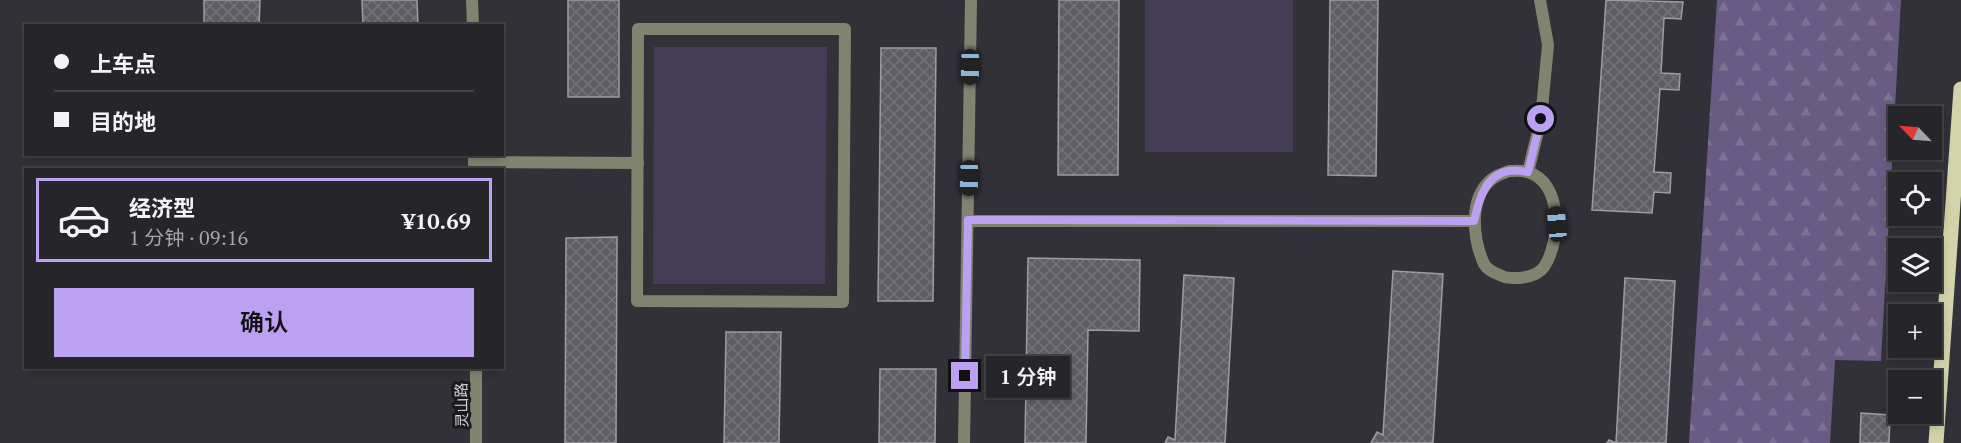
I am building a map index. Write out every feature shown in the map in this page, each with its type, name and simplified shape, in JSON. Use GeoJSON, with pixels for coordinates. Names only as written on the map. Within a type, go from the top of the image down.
{"type":"FeatureCollection","features":[{"type":"Feature","properties":{"kind":"main road"},"geometry":{"type":"LineString","coordinates":[[1936,443],[1961,89]]}},
{"type":"Feature","properties":{"kind":"street"},"geometry":{"type":"LineString","coordinates":[[472,0],[472,24]]}},
{"type":"Feature","properties":{"kind":"street"},"geometry":{"type":"LineString","coordinates":[[964,443],[971,0]]}},
{"type":"Feature","properties":{"kind":"street"},"geometry":{"type":"LineString","coordinates":[[1528,172],[1541,119],[1548,45],[1540,0]]}},
{"type":"Feature","properties":{"kind":"street"},"geometry":{"type":"LineString","coordinates":[[638,29],[845,29],[843,302],[637,301],[638,163],[638,29]]}},
{"type":"Feature","properties":{"kind":"street"},"geometry":{"type":"LineString","coordinates":[[474,162],[638,163]]}},
{"type":"Feature","properties":{"kind":"street"},"geometry":{"type":"LineString","coordinates":[[1509,171],[1528,172],[1545,183],[1555,201],[1557,224],[1552,249],[1543,268],[1527,278],[1507,279],[1487,269],[1478,251],[1474,221],[1480,196],[1492,179],[1509,171]]}},
{"type":"Feature","properties":{"kind":"street"},"geometry":{"type":"LineString","coordinates":[[968,220],[1474,221]]}},
{"type":"Feature","properties":{"kind":"street","name":"灵山路"},"geometry":{"type":"LineString","coordinates":[[476,369],[476,443]]}},
{"type":"Feature","properties":{"kind":"shaded area"},"geometry":{"type":"Polygon","coordinates":[[[1145,0],[1293,0],[1293,152],[1145,152],[1145,0]]]}},
{"type":"Feature","properties":{"kind":"shaded area"},"geometry":{"type":"Polygon","coordinates":[[[654,47],[827,47],[825,284],[653,284],[654,47]]]}},
{"type":"Feature","properties":{"kind":"green space"},"geometry":{"type":"Polygon","coordinates":[[[1717,0],[1901,0],[1895,106],[1888,106],[1888,160],[1892,160],[1891,172],[1888,172],[1888,226],[1881,361],[1835,360],[1830,443],[1689,443],[1717,0]]]}},
{"type":"Feature","properties":{"kind":"building"},"geometry":{"type":"Polygon","coordinates":[[[204,0],[260,0],[259,24],[204,24],[204,0]]]}},
{"type":"Feature","properties":{"kind":"building"},"geometry":{"type":"Polygon","coordinates":[[[362,0],[417,0],[418,24],[363,24],[362,0]]]}},
{"type":"Feature","properties":{"kind":"building"},"geometry":{"type":"Polygon","coordinates":[[[568,0],[619,0],[619,97],[568,97],[568,0]]]}},
{"type":"Feature","properties":{"kind":"building"},"geometry":{"type":"Polygon","coordinates":[[[1059,0],[1119,0],[1118,175],[1058,175],[1059,0]]]}},
{"type":"Feature","properties":{"kind":"building"},"geometry":{"type":"Polygon","coordinates":[[[1330,0],[1378,0],[1376,176],[1328,175],[1330,0]]]}},
{"type":"Feature","properties":{"kind":"building"},"geometry":{"type":"Polygon","coordinates":[[[1606,0],[1683,2],[1681,19],[1664,18],[1661,73],[1680,74],[1679,90],[1660,89],[1654,172],[1671,173],[1670,193],[1654,192],[1652,213],[1592,210],[1606,0]]]}},
{"type":"Feature","properties":{"kind":"building"},"geometry":{"type":"Polygon","coordinates":[[[881,48],[936,48],[933,301],[878,301],[881,48]]]}},
{"type":"Feature","properties":{"kind":"building"},"geometry":{"type":"Polygon","coordinates":[[[617,237],[616,443],[565,443],[566,238],[617,237]]]}},
{"type":"Feature","properties":{"kind":"building"},"geometry":{"type":"Polygon","coordinates":[[[1028,258],[1140,260],[1139,331],[1088,330],[1086,443],[1025,443],[1028,258]]]}},
{"type":"Feature","properties":{"kind":"building"},"geometry":{"type":"Polygon","coordinates":[[[1393,271],[1443,274],[1433,443],[1371,443],[1377,432],[1383,435],[1393,271]]]}},
{"type":"Feature","properties":{"kind":"building"},"geometry":{"type":"Polygon","coordinates":[[[1184,275],[1234,278],[1225,443],[1165,443],[1168,437],[1175,440],[1184,275]]]}},
{"type":"Feature","properties":{"kind":"building"},"geometry":{"type":"Polygon","coordinates":[[[1625,278],[1675,281],[1666,443],[1616,443],[1625,278]]]}},
{"type":"Feature","properties":{"kind":"building"},"geometry":{"type":"Polygon","coordinates":[[[726,332],[781,332],[779,443],[724,443],[726,332]]]}},
{"type":"Feature","properties":{"kind":"building"},"geometry":{"type":"Polygon","coordinates":[[[880,369],[936,369],[935,443],[879,443],[880,369]]]}},
{"type":"Feature","properties":{"kind":"building"},"geometry":{"type":"Polygon","coordinates":[[[1861,413],[1888,415],[1889,443],[1860,443],[1861,413]]]}},
{"type":"Feature","properties":{"kind":"route"},"geometry":{"type":"LineString","coordinates":[[965,376],[968,220],[1474,221],[1480,196],[1492,179],[1509,171],[1528,172],[1541,119]]}}]}
